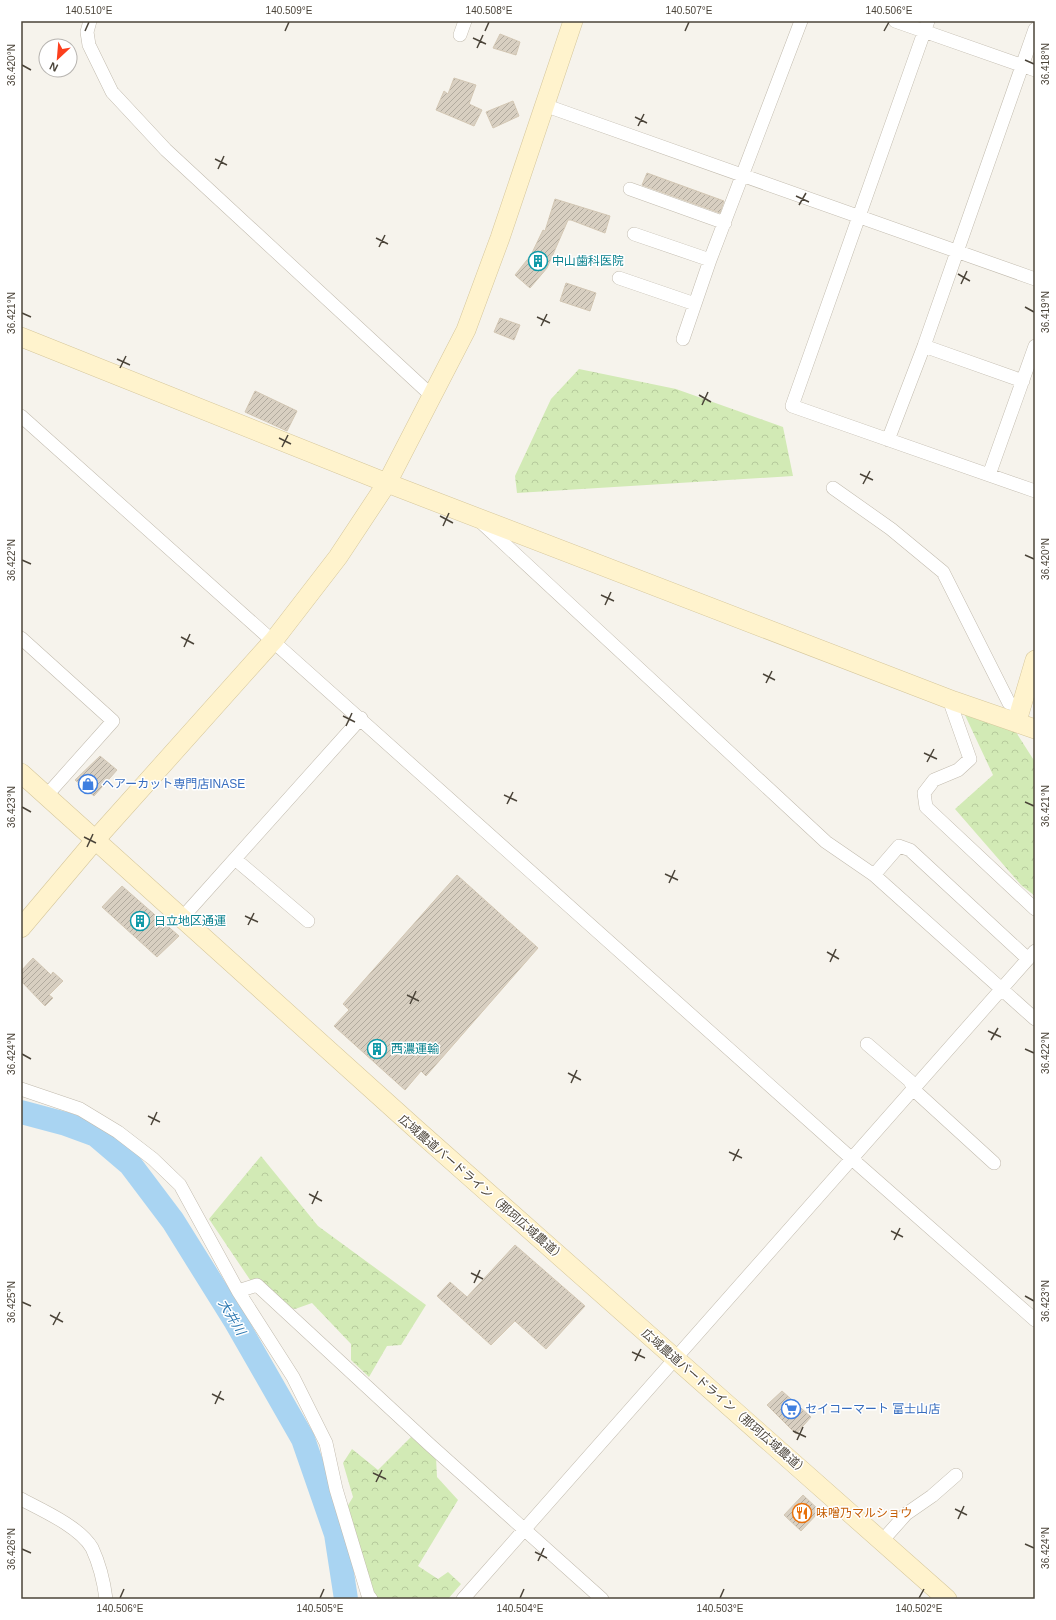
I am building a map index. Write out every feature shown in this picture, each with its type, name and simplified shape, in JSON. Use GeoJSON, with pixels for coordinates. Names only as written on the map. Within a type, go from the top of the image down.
{"type":"FeatureCollection","features":[{"type":"Feature","properties":{"kind":"street"},"geometry":{"type":"LineString","coordinates":[[90,21],[87,32],[89,45],[112,92],[166,150],[432,396]]}},
{"type":"Feature","properties":{"kind":"street"},"geometry":{"type":"LineString","coordinates":[[460,35],[465,21]]}},
{"type":"Feature","properties":{"kind":"street"},"geometry":{"type":"LineString","coordinates":[[21,928],[96,839],[274,640],[338,557],[387,483],[466,330],[500,238],[573,21]]}},
{"type":"Feature","properties":{"kind":"street"},"geometry":{"type":"LineString","coordinates":[[683,340],[710,260],[744,176],[801,21]]}},
{"type":"Feature","properties":{"kind":"street"},"geometry":{"type":"LineString","coordinates":[[895,21],[926,26],[1035,70]]}},
{"type":"Feature","properties":{"kind":"street"},"geometry":{"type":"LineString","coordinates":[[926,26],[792,406],[1035,491]]}},
{"type":"Feature","properties":{"kind":"street"},"geometry":{"type":"LineString","coordinates":[[888,440],[924,346],[1035,29]]}},
{"type":"Feature","properties":{"kind":"street"},"geometry":{"type":"LineString","coordinates":[[544,105],[1035,279]]}},
{"type":"Feature","properties":{"kind":"street"},"geometry":{"type":"LineString","coordinates":[[630,189],[725,223]]}},
{"type":"Feature","properties":{"kind":"street"},"geometry":{"type":"LineString","coordinates":[[634,234],[710,260]]}},
{"type":"Feature","properties":{"kind":"street"},"geometry":{"type":"LineString","coordinates":[[619,278],[695,304]]}},
{"type":"Feature","properties":{"kind":"street"},"geometry":{"type":"LineString","coordinates":[[21,337],[387,483],[954,701],[1019,713]]}},
{"type":"Feature","properties":{"kind":"street"},"geometry":{"type":"LineString","coordinates":[[924,346],[1023,381]]}},
{"type":"Feature","properties":{"kind":"street"},"geometry":{"type":"LineString","coordinates":[[990,475],[1034,352]]}},
{"type":"Feature","properties":{"kind":"street"},"geometry":{"type":"LineString","coordinates":[[21,416],[274,640],[852,1159],[1035,1320]]}},
{"type":"Feature","properties":{"kind":"street"},"geometry":{"type":"LineString","coordinates":[[833,488],[891,529],[943,572],[1009,704],[1035,729]]}},
{"type":"Feature","properties":{"kind":"street"},"geometry":{"type":"LineString","coordinates":[[468,514],[487,526],[826,842],[874,875],[1035,1019]]}},
{"type":"Feature","properties":{"kind":"street"},"geometry":{"type":"LineString","coordinates":[[23,644],[113,721],[47,795]]}},
{"type":"Feature","properties":{"kind":"street"},"geometry":{"type":"LineString","coordinates":[[1019,713],[1035,660]]}},
{"type":"Feature","properties":{"kind":"street"},"geometry":{"type":"LineString","coordinates":[[954,701],[951,705],[970,759],[958,770],[934,780],[924,793],[926,807],[1035,909]]}},
{"type":"Feature","properties":{"kind":"street"},"geometry":{"type":"LineString","coordinates":[[182,918],[360,718]]}},
{"type":"Feature","properties":{"kind":"street","name":"広域農道バードライン（那珂広域農道）"},"geometry":{"type":"LineString","coordinates":[[21,773],[416,1129],[947,1599]]}},
{"type":"Feature","properties":{"kind":"street"},"geometry":{"type":"LineString","coordinates":[[463,1599],[914,1090],[1031,955],[910,850],[899,846],[874,875]]}},
{"type":"Feature","properties":{"kind":"street"},"geometry":{"type":"LineString","coordinates":[[235,859],[308,921]]}},
{"type":"Feature","properties":{"kind":"street"},"geometry":{"type":"LineString","coordinates":[[867,1044],[910,1081],[914,1090],[994,1162]]}},
{"type":"Feature","properties":{"kind":"street"},"geometry":{"type":"LineString","coordinates":[[21,1089],[80,1108],[118,1132],[153,1158],[180,1185],[238,1291],[293,1377],[326,1444],[336,1489],[368,1595],[371,1599]]}},
{"type":"Feature","properties":{"kind":"street"},"geometry":{"type":"LineString","coordinates":[[238,1291],[257,1285],[524,1530],[602,1599]]}},
{"type":"Feature","properties":{"kind":"street"},"geometry":{"type":"LineString","coordinates":[[882,1541],[906,1514],[932,1496],[956,1475]]}},
{"type":"Feature","properties":{"kind":"street"},"geometry":{"type":"LineString","coordinates":[[21,1499],[70,1525],[91,1547],[102,1578],[106,1599]]}},
{"type":"Feature","properties":{"kind":"green space"},"geometry":{"type":"Polygon","coordinates":[[[579,369],[676,389],[783,427],[793,476],[517,493],[515,476],[551,399],[579,369]]]}},
{"type":"Feature","properties":{"kind":"green space"},"geometry":{"type":"Polygon","coordinates":[[[964,713],[1014,729],[1035,762],[1035,896],[1021,885],[955,809],[993,775],[964,713]]]}},
{"type":"Feature","properties":{"kind":"green space"},"geometry":{"type":"Polygon","coordinates":[[[261,1156],[318,1226],[426,1305],[401,1345],[387,1346],[369,1377],[351,1360],[351,1344],[312,1303],[295,1309],[263,1299],[209,1219],[261,1156]]]}},
{"type":"Feature","properties":{"kind":"green space"},"geometry":{"type":"Polygon","coordinates":[[[411,1437],[436,1457],[437,1477],[458,1500],[418,1566],[438,1579],[448,1572],[461,1584],[448,1599],[376,1599],[372,1594],[347,1507],[353,1497],[343,1463],[352,1449],[378,1470],[411,1437]]]}},
{"type":"Feature","properties":{"kind":"building"},"geometry":{"type":"Polygon","coordinates":[[[500,34],[520,42],[516,55],[493,48],[500,34]]]}},
{"type":"Feature","properties":{"kind":"building"},"geometry":{"type":"Polygon","coordinates":[[[454,78],[476,85],[469,104],[482,110],[474,126],[436,110],[444,91],[448,94],[454,78]]]}},
{"type":"Feature","properties":{"kind":"building"},"geometry":{"type":"Polygon","coordinates":[[[513,101],[519,116],[493,128],[486,112],[513,101]]]}},
{"type":"Feature","properties":{"kind":"building"},"geometry":{"type":"Polygon","coordinates":[[[647,173],[724,201],[720,213],[642,185],[647,173]]]}},
{"type":"Feature","properties":{"kind":"building"},"geometry":{"type":"Polygon","coordinates":[[[555,199],[610,216],[605,233],[568,220],[547,268],[530,288],[515,275],[531,255],[543,230],[545,231],[555,199]]]}},
{"type":"Feature","properties":{"kind":"building"},"geometry":{"type":"Polygon","coordinates":[[[566,283],[596,293],[590,311],[560,301],[566,283]]]}},
{"type":"Feature","properties":{"kind":"building"},"geometry":{"type":"Polygon","coordinates":[[[500,318],[520,325],[514,340],[494,332],[500,318]]]}},
{"type":"Feature","properties":{"kind":"building"},"geometry":{"type":"Polygon","coordinates":[[[255,391],[297,411],[287,431],[245,412],[255,391]]]}},
{"type":"Feature","properties":{"kind":"building"},"geometry":{"type":"Polygon","coordinates":[[[100,756],[117,770],[94,796],[75,780],[100,756]]]}},
{"type":"Feature","properties":{"kind":"building"},"geometry":{"type":"Polygon","coordinates":[[[457,875],[538,948],[426,1076],[421,1071],[405,1090],[334,1026],[349,1010],[343,1004],[457,875]]]}},
{"type":"Feature","properties":{"kind":"building","name":"日立地区通運"},"geometry":{"type":"Polygon","coordinates":[[[122,886],[179,936],[157,957],[102,907],[122,886]]]}},
{"type":"Feature","properties":{"kind":"building"},"geometry":{"type":"Polygon","coordinates":[[[33,958],[51,975],[53,972],[63,981],[49,995],[53,998],[45,1006],[21,981],[21,971],[33,958]]]}},
{"type":"Feature","properties":{"kind":"building"},"geometry":{"type":"Polygon","coordinates":[[[515,1245],[585,1306],[546,1349],[515,1321],[491,1345],[437,1296],[450,1282],[467,1297],[515,1245]]]}},
{"type":"Feature","properties":{"kind":"building"},"geometry":{"type":"Polygon","coordinates":[[[782,1391],[811,1417],[796,1434],[767,1405],[782,1391]]]}},
{"type":"Feature","properties":{"kind":"building","name":"味噌乃マルショウ"},"geometry":{"type":"Polygon","coordinates":[[[803,1495],[820,1511],[801,1531],[784,1515],[803,1495]]]}},
{"type":"Feature","properties":{"kind":"waterway","name":"大井川"},"geometry":{"type":"LineString","coordinates":[[21,1112],[66,1124],[96,1135],[130,1164],[173,1221],[236,1322],[303,1439],[336,1534],[346,1599]]}},
{"type":"Feature","properties":{"kind":"place","name":"中山歯科医院"},"geometry":{"type":"Point","coordinates":[538,261]}},
{"type":"Feature","properties":{"kind":"place","name":"ヘアーカット専門店INASE"},"geometry":{"type":"Point","coordinates":[88,784]}},
{"type":"Feature","properties":{"kind":"place","name":"日立地区通運"},"geometry":{"type":"Point","coordinates":[140,921]}},
{"type":"Feature","properties":{"kind":"place","name":"西濃運輸"},"geometry":{"type":"Point","coordinates":[377,1049]}},
{"type":"Feature","properties":{"kind":"place","name":"セイコーマート 富士山店"},"geometry":{"type":"Point","coordinates":[791,1409]}},
{"type":"Feature","properties":{"kind":"place","name":"味噌乃マルショウ"},"geometry":{"type":"Point","coordinates":[802,1513]}}]}
